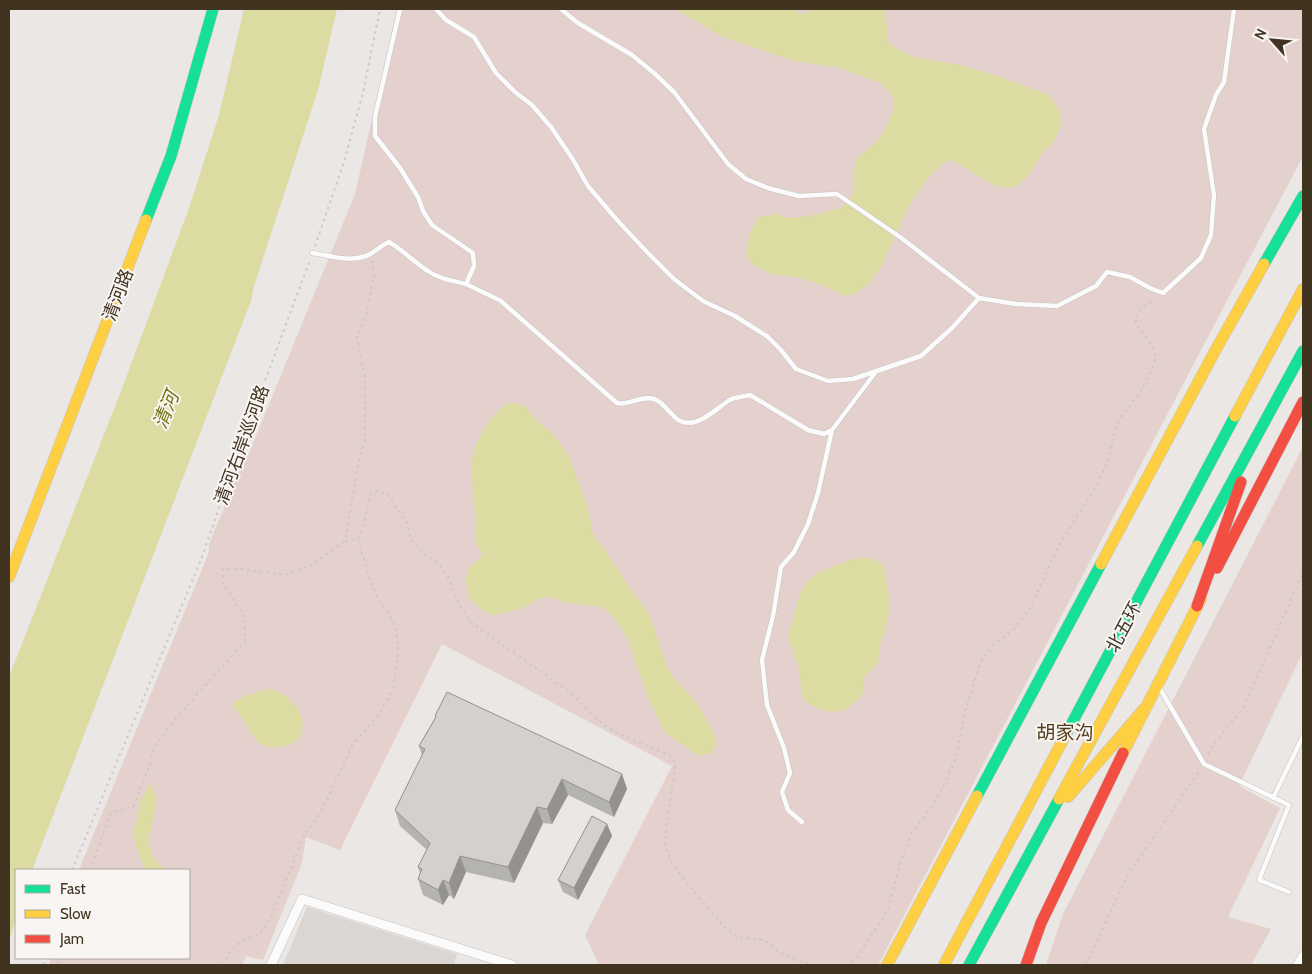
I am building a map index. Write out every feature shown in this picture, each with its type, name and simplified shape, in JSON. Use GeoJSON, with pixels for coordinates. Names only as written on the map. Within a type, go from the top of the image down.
{"type":"FeatureCollection","features":[{"type":"Feature","properties":{"kind":"main road","name":"清河路"},"geometry":{"type":"LineString","coordinates":[[9,577],[171,156],[213,9]]}},
{"type":"Feature","properties":{"kind":"main road"},"geometry":{"type":"LineString","coordinates":[[887,965],[1210,359],[1303,196]]}},
{"type":"Feature","properties":{"kind":"main road","name":"北五环"},"geometry":{"type":"LineString","coordinates":[[944,965],[1303,289]]}},
{"type":"Feature","properties":{"kind":"main road","name":"北五环"},"geometry":{"type":"LineString","coordinates":[[970,965],[1036,840],[1303,351]]}},
{"type":"Feature","properties":{"kind":"main road"},"geometry":{"type":"LineString","coordinates":[[1026,965],[1041,923],[1144,709],[1303,402]]}},
{"type":"Feature","properties":{"kind":"main road"},"geometry":{"type":"LineString","coordinates":[[1197,606],[1259,431]]}},
{"type":"Feature","properties":{"kind":"main road"},"geometry":{"type":"LineString","coordinates":[[1045,824],[1144,709]]}},
{"type":"Feature","properties":{"kind":"main road"},"geometry":{"type":"LineString","coordinates":[[987,956],[1036,840]]}},
{"type":"Feature","properties":{"kind":"street"},"geometry":{"type":"LineString","coordinates":[[271,965],[302,899],[512,965]]}},
{"type":"Feature","properties":{"kind":"street"},"geometry":{"type":"LineString","coordinates":[[1298,965],[1303,956]]}},
{"type":"Feature","properties":{"kind":"lane"},"geometry":{"type":"LineString","coordinates":[[400,9],[375,117],[375,136],[400,168],[432,225],[473,253],[474,266],[466,284]]}},
{"type":"Feature","properties":{"kind":"lane"},"geometry":{"type":"LineString","coordinates":[[436,9],[446,20],[474,37],[496,73],[515,92],[532,105],[551,127],[588,186],[617,220],[674,279],[703,301],[735,316],[768,337],[796,369],[828,381],[854,378],[921,356],[953,327],[978,298]]}},
{"type":"Feature","properties":{"kind":"lane"},"geometry":{"type":"LineString","coordinates":[[560,9],[578,23],[632,55],[654,72],[674,92],[728,164],[746,178],[757,184],[799,196],[837,194],[900,237],[978,298],[1016,304],[1057,306],[1096,286],[1106,272],[1130,277],[1163,293],[1201,258],[1212,235],[1214,195],[1204,129],[1216,95],[1224,82],[1234,9]]}},
{"type":"Feature","properties":{"kind":"lane"},"geometry":{"type":"LineString","coordinates":[[312,254],[352,259],[371,254],[389,242],[429,272],[447,280],[466,284],[501,301],[617,403],[624,405],[639,398],[655,399],[681,421],[690,422],[708,416],[730,400],[750,395],[808,430],[824,434],[832,430]]}},
{"type":"Feature","properties":{"kind":"lane"},"geometry":{"type":"LineString","coordinates":[[802,822],[788,810],[782,792],[790,773],[784,748],[767,705],[762,660],[773,616],[781,567],[794,552],[808,524],[818,493],[832,430],[876,372]]}},
{"type":"Feature","properties":{"kind":"lane"},"geometry":{"type":"LineString","coordinates":[[1157,684],[1204,764],[1289,805],[1260,880],[1289,892]]}},
{"type":"Feature","properties":{"kind":"lane"},"geometry":{"type":"LineString","coordinates":[[1274,798],[1303,736]]}},
{"type":"Feature","properties":{"kind":"path","name":"清河右岸巡河路"},"geometry":{"type":"LineString","coordinates":[[72,869],[200,562],[312,254],[344,162],[363,94],[380,9]]}},
{"type":"Feature","properties":{"kind":"path"},"geometry":{"type":"LineString","coordinates":[[344,541],[364,439],[365,380],[357,337],[366,314],[374,275],[371,254]]}},
{"type":"Feature","properties":{"kind":"path"},"geometry":{"type":"LineString","coordinates":[[846,965],[856,959],[883,918],[889,906],[902,857],[911,834],[931,808],[945,782],[956,757],[965,711],[980,663],[992,646],[1014,629],[1030,608],[1058,547],[1098,483],[1109,458],[1114,433],[1120,418],[1139,394],[1154,366],[1156,355],[1151,344],[1137,326],[1135,318],[1139,310],[1163,293]]}},
{"type":"Feature","properties":{"kind":"path"},"geometry":{"type":"LineString","coordinates":[[223,965],[232,948],[245,939],[259,935],[271,917],[305,832],[316,820],[327,800],[352,746],[379,714],[392,689],[398,653],[397,634],[393,621],[373,588],[358,539],[363,527],[370,493],[377,491],[388,495],[406,523],[411,540],[424,554],[436,561],[447,575],[461,608],[472,623],[568,691],[600,721],[612,729],[670,756],[676,763],[665,846],[671,861],[695,894],[730,932],[737,937],[764,940],[779,952],[809,965]]}},
{"type":"Feature","properties":{"kind":"path"},"geometry":{"type":"LineString","coordinates":[[90,869],[111,812],[133,807],[148,770],[154,748],[170,725],[245,641],[245,618],[223,583],[223,569],[241,569],[284,575],[310,566],[344,541],[358,539]]}},
{"type":"Feature","properties":{"kind":"path"},"geometry":{"type":"LineString","coordinates":[[1086,965],[1127,876],[1204,764],[1214,743],[1243,709],[1303,572]]}},
{"type":"Feature","properties":{"kind":"shaded area"},"geometry":{"type":"Polygon","coordinates":[[[397,9],[1303,9],[1303,156],[878,965],[599,965],[585,935],[672,766],[442,644],[340,850],[306,837],[302,863],[263,960],[246,956],[242,965],[49,965],[51,959],[190,959],[190,869],[79,869],[209,552],[209,544],[246,455],[248,456],[355,194],[397,9]]]}},
{"type":"Feature","properties":{"kind":"shaded area"},"geometry":{"type":"Polygon","coordinates":[[[1303,447],[1303,652],[1239,786],[1280,808],[1228,917],[1271,929],[1251,965],[1046,965],[1063,914],[1303,447]]]}},
{"type":"Feature","properties":{"kind":"shaded area"},"geometry":{"type":"Polygon","coordinates":[[[307,907],[457,954],[454,965],[283,965],[307,907]]]}},
{"type":"Feature","properties":{"kind":"water","name":"清河"},"geometry":{"type":"Polygon","coordinates":[[[244,9],[337,9],[318,90],[254,286],[251,301],[32,869],[15,869],[15,921],[9,941],[9,677],[123,386],[189,208],[219,115],[244,9]]]}},
{"type":"Feature","properties":{"kind":"water"},"geometry":{"type":"Polygon","coordinates":[[[675,9],[795,9],[799,14],[807,13],[812,9],[885,9],[888,43],[911,56],[964,66],[1049,95],[1058,108],[1062,123],[1055,140],[1043,152],[1029,175],[1016,186],[1008,188],[993,185],[954,161],[946,161],[928,178],[909,206],[880,269],[870,283],[855,294],[845,296],[816,283],[796,277],[772,274],[758,268],[751,263],[746,252],[749,235],[759,217],[775,214],[788,218],[809,216],[841,208],[848,202],[854,192],[853,171],[856,160],[880,138],[894,110],[894,99],[890,92],[880,83],[840,68],[794,61],[723,37],[675,9]]]}},
{"type":"Feature","properties":{"kind":"water"},"geometry":{"type":"Polygon","coordinates":[[[508,403],[517,403],[526,407],[537,421],[550,431],[568,454],[588,508],[593,534],[644,606],[651,619],[667,666],[674,678],[697,703],[713,732],[717,745],[711,753],[699,756],[664,732],[648,698],[627,637],[610,613],[602,607],[566,603],[549,597],[539,599],[523,608],[492,615],[483,611],[470,599],[465,580],[469,568],[483,555],[475,535],[472,477],[473,456],[479,438],[489,422],[508,403]]]}},
{"type":"Feature","properties":{"kind":"water"},"geometry":{"type":"Polygon","coordinates":[[[870,558],[883,564],[889,595],[888,618],[881,641],[878,661],[874,668],[864,677],[863,683],[865,688],[861,697],[847,709],[832,712],[816,708],[807,703],[803,698],[798,666],[788,636],[799,596],[807,582],[817,573],[852,559],[870,558]]]}},
{"type":"Feature","properties":{"kind":"water"},"geometry":{"type":"Polygon","coordinates":[[[266,689],[278,692],[288,698],[296,706],[301,716],[303,727],[300,736],[293,743],[275,748],[261,744],[254,737],[232,704],[243,697],[266,689]]]}},
{"type":"Feature","properties":{"kind":"water"},"geometry":{"type":"Polygon","coordinates":[[[151,783],[157,800],[148,841],[154,859],[165,869],[144,869],[133,835],[141,800],[151,783]]]}},
{"type":"Feature","properties":{"kind":"building"},"geometry":{"type":"Polygon","coordinates":[[[447,692],[622,774],[609,802],[562,779],[547,809],[537,807],[508,867],[460,856],[449,883],[443,880],[438,890],[418,879],[422,869],[418,867],[430,843],[395,810],[425,749],[419,746],[436,717],[447,692]]]}},
{"type":"Feature","properties":{"kind":"building"},"geometry":{"type":"Polygon","coordinates":[[[592,816],[607,824],[574,888],[558,880],[592,816]]]}},
{"type":"Feature","properties":{"kind":"traffic: fast"},"geometry":{"type":"LineString","coordinates":[[146,220],[171,156],[213,9]]}},
{"type":"Feature","properties":{"kind":"traffic: fast"},"geometry":{"type":"LineString","coordinates":[[1264,264],[1303,196]]}},
{"type":"Feature","properties":{"kind":"traffic: fast"},"geometry":{"type":"LineString","coordinates":[[1197,546],[1303,351]]}},
{"type":"Feature","properties":{"kind":"traffic: fast"},"geometry":{"type":"LineString","coordinates":[[1064,738],[1235,416]]}},
{"type":"Feature","properties":{"kind":"traffic: fast"},"geometry":{"type":"LineString","coordinates":[[977,796],[1101,564]]}},
{"type":"Feature","properties":{"kind":"traffic: fast"},"geometry":{"type":"LineString","coordinates":[[969,965],[1059,799]]}},
{"type":"Feature","properties":{"kind":"traffic: slow"},"geometry":{"type":"LineString","coordinates":[[9,577],[146,220]]}},
{"type":"Feature","properties":{"kind":"traffic: slow"},"geometry":{"type":"LineString","coordinates":[[1101,564],[1215,351],[1264,264]]}},
{"type":"Feature","properties":{"kind":"traffic: slow"},"geometry":{"type":"LineString","coordinates":[[1235,416],[1303,289]]}},
{"type":"Feature","properties":{"kind":"traffic: slow"},"geometry":{"type":"LineString","coordinates":[[1059,799],[1197,546]]}},
{"type":"Feature","properties":{"kind":"traffic: slow"},"geometry":{"type":"LineString","coordinates":[[1123,753],[1201,599]]}},
{"type":"Feature","properties":{"kind":"traffic: slow"},"geometry":{"type":"LineString","coordinates":[[1068,797],[1144,709]]}},
{"type":"Feature","properties":{"kind":"traffic: slow"},"geometry":{"type":"LineString","coordinates":[[944,965],[1064,738]]}},
{"type":"Feature","properties":{"kind":"traffic: slow"},"geometry":{"type":"LineString","coordinates":[[887,965],[977,796]]}},
{"type":"Feature","properties":{"kind":"traffic: jam"},"geometry":{"type":"LineString","coordinates":[[1217,568],[1303,402]]}},
{"type":"Feature","properties":{"kind":"traffic: jam"},"geometry":{"type":"LineString","coordinates":[[1197,606],[1241,482]]}},
{"type":"Feature","properties":{"kind":"traffic: jam"},"geometry":{"type":"LineString","coordinates":[[1026,965],[1041,923],[1123,753]]}},
{"type":"Feature","properties":{"kind":"district","name":"胡家沟"},"geometry":{"type":"Point","coordinates":[1065,732]}}]}
